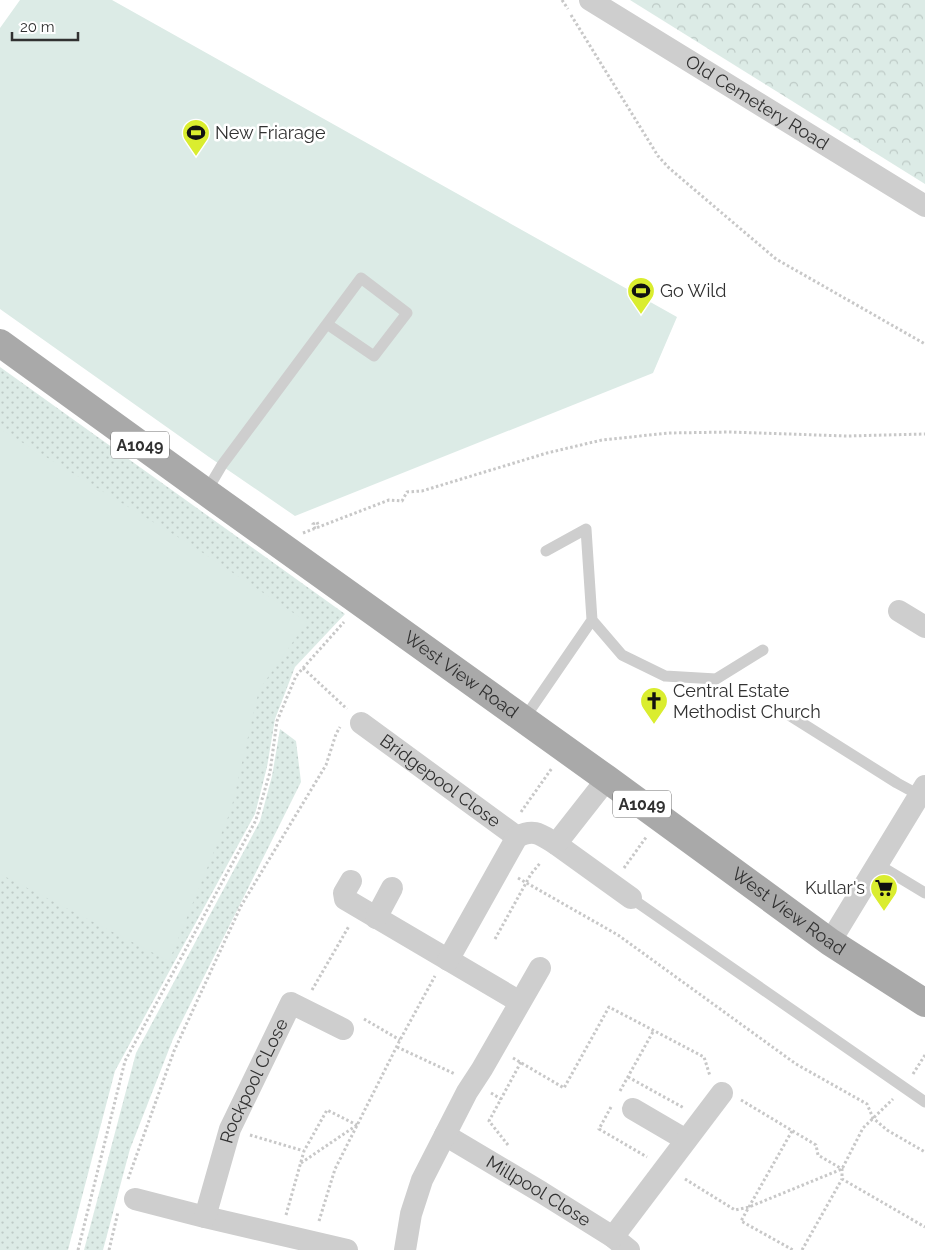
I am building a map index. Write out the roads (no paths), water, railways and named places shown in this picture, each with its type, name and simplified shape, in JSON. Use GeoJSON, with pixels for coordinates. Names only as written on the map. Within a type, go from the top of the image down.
{"type":"FeatureCollection","features":[{"type":"Feature","properties":{"kind":"main road","name":"West View Road"},"geometry":{"type":"LineString","coordinates":[[0,343],[362,602],[830,942],[925,1003]]}},
{"type":"Feature","properties":{"kind":"street","name":"Old Cemetery Road"},"geometry":{"type":"LineString","coordinates":[[590,0],[925,206]]}},
{"type":"Feature","properties":{"kind":"street"},"geometry":{"type":"LineString","coordinates":[[899,611],[925,627]]}},
{"type":"Feature","properties":{"kind":"street","name":"Bridgepool Close"},"geometry":{"type":"LineString","coordinates":[[356,718],[517,837]]}},
{"type":"Feature","properties":{"kind":"street"},"geometry":{"type":"LineString","coordinates":[[556,844],[607,779]]}},
{"type":"Feature","properties":{"kind":"street"},"geometry":{"type":"LineString","coordinates":[[830,942],[922,790]]}},
{"type":"Feature","properties":{"kind":"street","name":"Bridgepool Close"},"geometry":{"type":"LineString","coordinates":[[448,960],[517,837],[526,832],[536,833],[556,844],[631,898]]}},
{"type":"Feature","properties":{"kind":"street"},"geometry":{"type":"LineString","coordinates":[[351,881],[344,893],[344,899],[520,1002]]}},
{"type":"Feature","properties":{"kind":"street"},"geometry":{"type":"LineString","coordinates":[[368,913],[392,888]]}},
{"type":"Feature","properties":{"kind":"street"},"geometry":{"type":"LineString","coordinates":[[404,1250],[411,1214],[422,1180],[474,1081],[540,968]]}},
{"type":"Feature","properties":{"kind":"street","name":"Rockpool CLose"},"geometry":{"type":"LineString","coordinates":[[205,1217],[230,1129],[291,1003],[343,1028]]}},
{"type":"Feature","properties":{"kind":"street"},"geometry":{"type":"LineString","coordinates":[[621,1244],[666,1168],[722,1093]]}},
{"type":"Feature","properties":{"kind":"street"},"geometry":{"type":"LineString","coordinates":[[633,1109],[686,1140]]}},
{"type":"Feature","properties":{"kind":"street","name":"Millpool Close"},"geometry":{"type":"LineString","coordinates":[[445,1136],[541,1192],[621,1244]]}},
{"type":"Feature","properties":{"kind":"street"},"geometry":{"type":"LineString","coordinates":[[127,1198],[347,1250]]}},
{"type":"Feature","properties":{"kind":"lane"},"geometry":{"type":"LineString","coordinates":[[206,492],[222,465],[361,278],[407,313],[374,356],[327,324]]}},
{"type":"Feature","properties":{"kind":"lane"},"geometry":{"type":"LineString","coordinates":[[546,551],[586,529],[592,620],[622,655],[665,676],[716,679],[763,650]]}},
{"type":"Feature","properties":{"kind":"lane"},"geometry":{"type":"LineString","coordinates":[[524,719],[592,620]]}},
{"type":"Feature","properties":{"kind":"lane"},"geometry":{"type":"LineString","coordinates":[[789,714],[897,783],[922,790]]}},
{"type":"Feature","properties":{"kind":"lane"},"geometry":{"type":"LineString","coordinates":[[877,864],[925,893]]}},
{"type":"Feature","properties":{"kind":"lane"},"geometry":{"type":"LineString","coordinates":[[631,898],[925,1102]]}},
{"type":"Feature","properties":{"kind":"place","name":"New Friarage"},"geometry":{"type":"Point","coordinates":[196,157]}},
{"type":"Feature","properties":{"kind":"place","name":"Go Wild"},"geometry":{"type":"Point","coordinates":[641,315]}},
{"type":"Feature","properties":{"kind":"place","name":"Central Estate Methodist Church"},"geometry":{"type":"Point","coordinates":[654,725]}},
{"type":"Feature","properties":{"kind":"place","name":"Kullar's"},"geometry":{"type":"Point","coordinates":[884,912]}}]}
